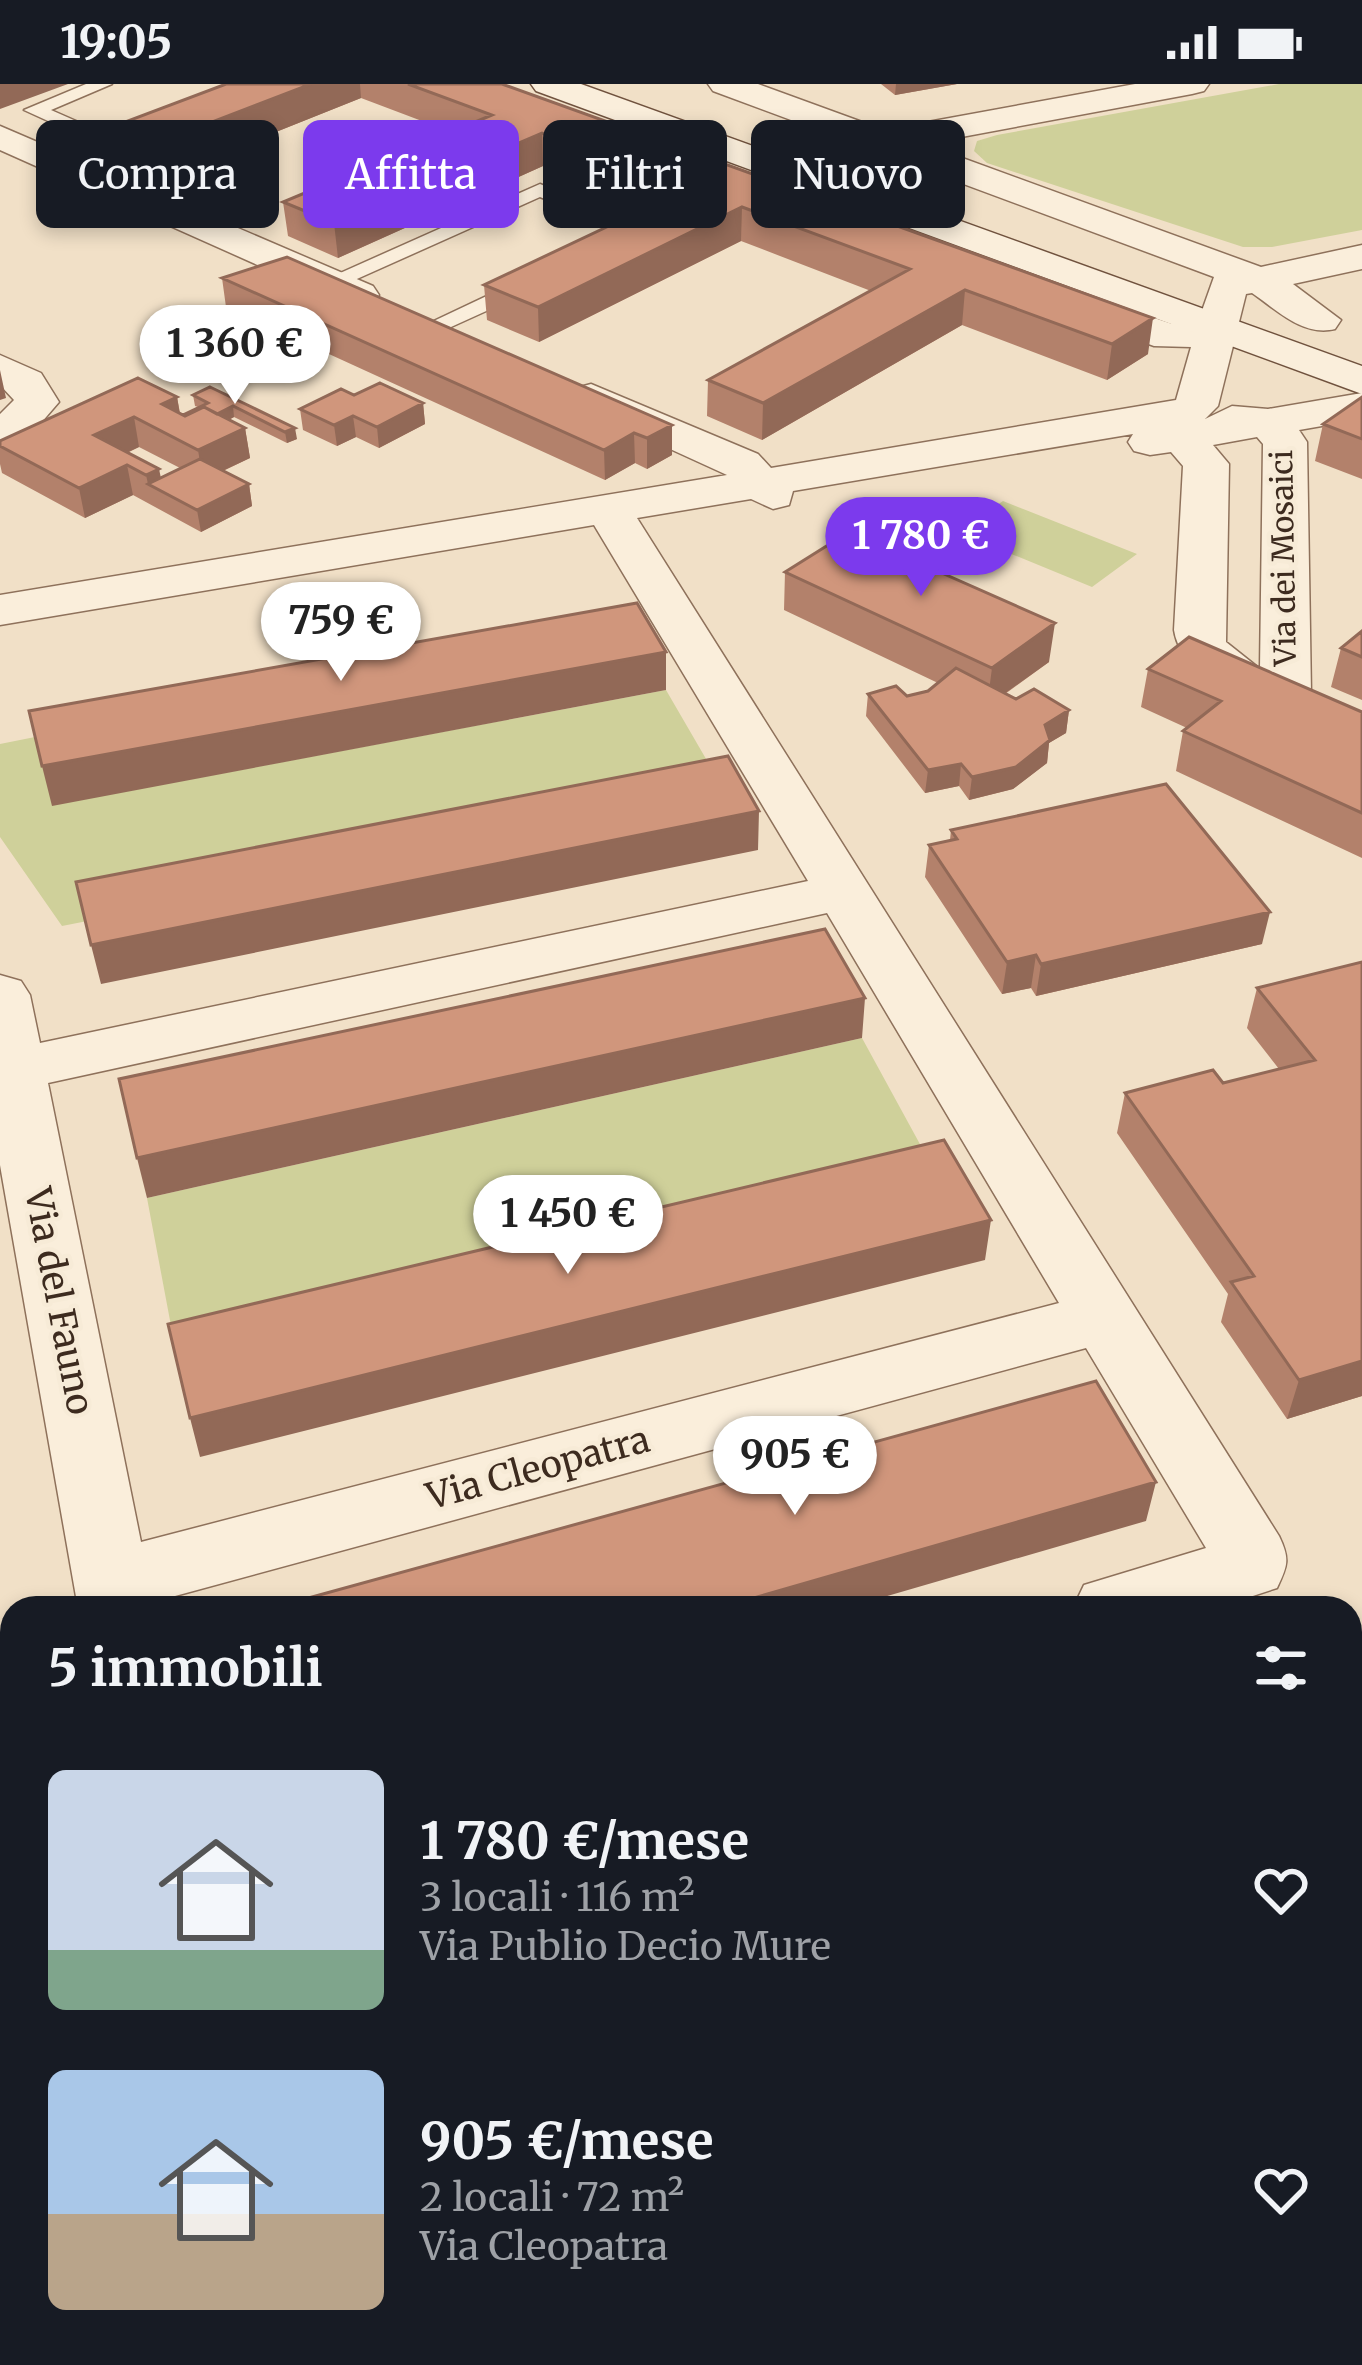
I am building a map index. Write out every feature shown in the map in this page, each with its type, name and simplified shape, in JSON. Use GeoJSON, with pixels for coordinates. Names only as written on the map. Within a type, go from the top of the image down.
{"type":"FeatureCollection","features":[{"type":"Feature","properties":{"kind":"street"},"geometry":{"type":"LineString","coordinates":[[650,84],[775,120]]}},
{"type":"Feature","properties":{"kind":"street"},"geometry":{"type":"LineString","coordinates":[[725,84],[807,120]]}},
{"type":"Feature","properties":{"kind":"street"},"geometry":{"type":"LineString","coordinates":[[965,128],[1192,84]]}},
{"type":"Feature","properties":{"kind":"street"},"geometry":{"type":"LineString","coordinates":[[535,92],[765,176],[1169,337],[1218,332],[1359,402]]}},
{"type":"Feature","properties":{"kind":"street"},"geometry":{"type":"LineString","coordinates":[[0,137],[475,346]]}},
{"type":"Feature","properties":{"kind":"street"},"geometry":{"type":"LineString","coordinates":[[965,182],[1243,283],[1362,335]]}},
{"type":"Feature","properties":{"kind":"street"},"geometry":{"type":"LineString","coordinates":[[1243,283],[1362,257]]}},
{"type":"Feature","properties":{"kind":"street"},"geometry":{"type":"LineString","coordinates":[[1182,416],[1243,283]]}},
{"type":"Feature","properties":{"kind":"street"},"geometry":{"type":"LineString","coordinates":[[0,368],[26,382],[37,403],[18,422],[0,430]]}},
{"type":"Feature","properties":{"kind":"street"},"geometry":{"type":"LineString","coordinates":[[560,383],[731,458],[772,494]]}},
{"type":"Feature","properties":{"kind":"street"},"geometry":{"type":"LineString","coordinates":[[2,626],[772,494],[1182,416],[1268,422],[1359,402]]}},
{"type":"Feature","properties":{"kind":"street","name":"Via dei Mosaici"},"geometry":{"type":"LineString","coordinates":[[1182,416],[1206,464],[1200,641],[1219,666],[1362,733]]}},
{"type":"Feature","properties":{"kind":"street","name":"Via dei Mosaici"},"geometry":{"type":"LineString","coordinates":[[1268,422],[1285,442],[1285,700]]}},
{"type":"Feature","properties":{"kind":"street"},"geometry":{"type":"LineString","coordinates":[[615,521],[1252,1563],[1149,1596]]}},
{"type":"Feature","properties":{"kind":"street"},"geometry":{"type":"LineString","coordinates":[[15,1069],[843,892]]}},
{"type":"Feature","properties":{"kind":"street","name":"Via del Fauno"},"geometry":{"type":"LineString","coordinates":[[0,995],[114,1595]]}},
{"type":"Feature","properties":{"kind":"street","name":"Via Cleopatra"},"geometry":{"type":"LineString","coordinates":[[114,1595],[1104,1317]]}},
{"type":"Feature","properties":{"kind":"lane"},"geometry":{"type":"LineString","coordinates":[[57,120],[34,110],[64,91],[103,84]]}},
{"type":"Feature","properties":{"kind":"lane"},"geometry":{"type":"LineString","coordinates":[[331,282],[539,190],[641,232]]}},
{"type":"Feature","properties":{"kind":"lane"},"geometry":{"type":"LineString","coordinates":[[432,327],[559,269]]}},
{"type":"Feature","properties":{"kind":"green space"},"geometry":{"type":"Polygon","coordinates":[[[1279,84],[1362,84],[1362,230],[1272,247],[1243,247],[987,163],[974,151],[977,141],[997,135],[1279,84]]]}},
{"type":"Feature","properties":{"kind":"green space"},"geometry":{"type":"Polygon","coordinates":[[[1003,501],[1137,554],[1092,587],[958,532],[1003,501]]]}},
{"type":"Feature","properties":{"kind":"green space"},"geometry":{"type":"Polygon","coordinates":[[[666,690],[727,795],[62,926],[0,837],[0,744],[35,737],[53,805],[666,690]]]}},
{"type":"Feature","properties":{"kind":"green space"},"geometry":{"type":"Polygon","coordinates":[[[862,1038],[939,1179],[178,1363],[147,1198],[862,1038]]]}},
{"type":"Feature","properties":{"kind":"building"},"geometry":{"type":"Polygon","coordinates":[[[226,84],[311,84],[218,120],[130,120],[226,84]]]}},
{"type":"Feature","properties":{"kind":"building"},"geometry":{"type":"Polygon","coordinates":[[[408,84],[502,84],[602,120],[543,120],[543,133],[519,143],[519,120],[480,120],[492,115],[408,84]]]}},
{"type":"Feature","properties":{"kind":"building"},"geometry":{"type":"Polygon","coordinates":[[[727,165],[751,174],[751,210],[742,207],[727,214],[727,165]]]}},
{"type":"Feature","properties":{"kind":"building"},"geometry":{"type":"Polygon","coordinates":[[[303,194],[303,210],[283,202],[303,194]]]}},
{"type":"Feature","properties":{"kind":"building"},"geometry":{"type":"Polygon","coordinates":[[[604,228],[699,228],[538,307],[484,285],[604,228]]]}},
{"type":"Feature","properties":{"kind":"building"},"geometry":{"type":"Polygon","coordinates":[[[799,228],[903,228],[1153,318],[1112,344],[965,290],[763,403],[708,380],[910,269],[799,228]]]}},
{"type":"Feature","properties":{"kind":"building"},"geometry":{"type":"Polygon","coordinates":[[[287,257],[672,425],[647,438],[634,433],[604,450],[222,278],[287,257]]]}},
{"type":"Feature","properties":{"kind":"building"},"geometry":{"type":"Polygon","coordinates":[[[138,378],[177,397],[162,404],[185,416],[204,407],[245,428],[198,450],[134,417],[94,435],[159,469],[146,475],[127,465],[79,488],[0,446],[0,441],[138,378]]]}},
{"type":"Feature","properties":{"kind":"building"},"geometry":{"type":"Polygon","coordinates":[[[380,383],[423,403],[377,427],[353,416],[334,425],[300,409],[341,389],[354,395],[380,383]]]}},
{"type":"Feature","properties":{"kind":"building"},"geometry":{"type":"Polygon","coordinates":[[[210,387],[295,428],[285,432],[233,406],[217,414],[204,407],[183,415],[208,403],[193,395],[210,387]]]}},
{"type":"Feature","properties":{"kind":"building"},"geometry":{"type":"Polygon","coordinates":[[[1362,397],[1362,439],[1323,424],[1362,397]]]}},
{"type":"Feature","properties":{"kind":"building"},"geometry":{"type":"Polygon","coordinates":[[[200,459],[249,484],[197,510],[148,484],[200,459]]]}},
{"type":"Feature","properties":{"kind":"building"},"geometry":{"type":"Polygon","coordinates":[[[849,532],[1055,623],[992,668],[785,572],[849,532]]]}},
{"type":"Feature","properties":{"kind":"building"},"geometry":{"type":"Polygon","coordinates":[[[637,603],[666,652],[42,766],[29,711],[637,603]]]}},
{"type":"Feature","properties":{"kind":"building"},"geometry":{"type":"Polygon","coordinates":[[[1362,631],[1362,657],[1341,648],[1362,631]]]}},
{"type":"Feature","properties":{"kind":"building"},"geometry":{"type":"Polygon","coordinates":[[[1189,637],[1362,712],[1362,813],[1183,731],[1221,701],[1148,669],[1189,637]]]}},
{"type":"Feature","properties":{"kind":"building"},"geometry":{"type":"Polygon","coordinates":[[[956,668],[1016,699],[1034,689],[1069,710],[1045,725],[1050,740],[1016,767],[972,777],[961,764],[928,770],[868,694],[896,686],[907,696],[928,691],[956,668]]]}},
{"type":"Feature","properties":{"kind":"building"},"geometry":{"type":"Polygon","coordinates":[[[728,756],[759,811],[91,945],[76,882],[728,756]]]}},
{"type":"Feature","properties":{"kind":"building"},"geometry":{"type":"Polygon","coordinates":[[[1166,784],[1270,912],[1041,964],[1036,955],[1007,962],[929,845],[957,839],[951,830],[1166,784]]]}},
{"type":"Feature","properties":{"kind":"building"},"geometry":{"type":"Polygon","coordinates":[[[825,929],[865,998],[137,1158],[119,1079],[825,929]]]}},
{"type":"Feature","properties":{"kind":"building"},"geometry":{"type":"Polygon","coordinates":[[[1362,962],[1362,1361],[1299,1380],[1231,1282],[1254,1276],[1125,1093],[1213,1070],[1223,1083],[1315,1060],[1257,988],[1362,962]]]}},
{"type":"Feature","properties":{"kind":"building"},"geometry":{"type":"Polygon","coordinates":[[[944,1140],[991,1220],[190,1418],[168,1324],[944,1140]]]}},
{"type":"Feature","properties":{"kind":"building"},"geometry":{"type":"Polygon","coordinates":[[[1096,1381],[1156,1482],[761,1596],[316,1596],[1096,1381]]]}}]}
